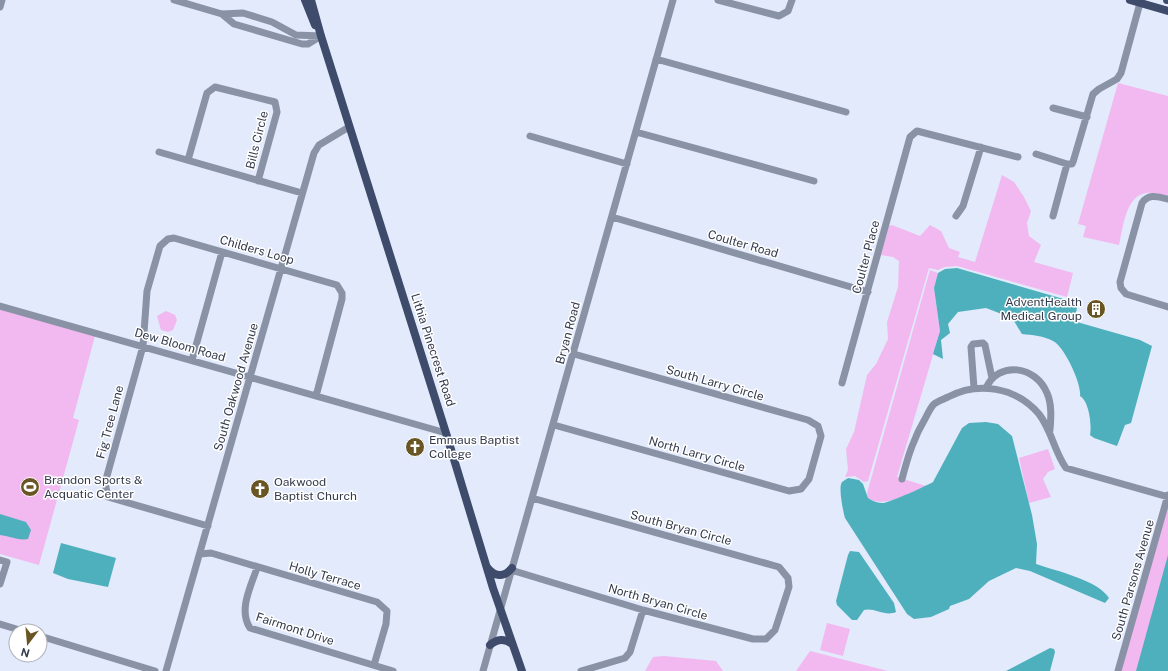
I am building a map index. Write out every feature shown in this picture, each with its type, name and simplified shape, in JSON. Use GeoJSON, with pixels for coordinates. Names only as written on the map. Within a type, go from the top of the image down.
{"type":"FeatureCollection","features":[{"type":"Feature","properties":{"kind":"main road","name":"Lithia Pinecrest Road"},"geometry":{"type":"LineString","coordinates":[[305,0],[311,17],[321,36]]}},
{"type":"Feature","properties":{"kind":"main road","name":"Lithia Pinecrest Road"},"geometry":{"type":"LineString","coordinates":[[311,0],[349,127],[446,433],[486,565],[522,671]]}},
{"type":"Feature","properties":{"kind":"main road"},"geometry":{"type":"LineString","coordinates":[[1130,0],[1168,11]]}},
{"type":"Feature","properties":{"kind":"main road"},"geometry":{"type":"LineString","coordinates":[[486,565],[491,572],[500,575],[506,574],[511,569]]}},
{"type":"Feature","properties":{"kind":"main road"},"geometry":{"type":"LineString","coordinates":[[490,646],[495,641],[502,640],[512,644]]}},
{"type":"Feature","properties":{"kind":"street"},"geometry":{"type":"LineString","coordinates":[[0,6],[2,0]]}},
{"type":"Feature","properties":{"kind":"street"},"geometry":{"type":"LineString","coordinates":[[174,0],[222,14],[243,13],[272,22],[296,35],[321,36]]}},
{"type":"Feature","properties":{"kind":"street","name":"Bryan Road"},"geometry":{"type":"LineString","coordinates":[[483,671],[511,569],[554,425],[673,0]]}},
{"type":"Feature","properties":{"kind":"street"},"geometry":{"type":"LineString","coordinates":[[718,0],[779,16],[788,11],[792,0]]}},
{"type":"Feature","properties":{"kind":"street"},"geometry":{"type":"LineString","coordinates":[[1036,154],[1067,164],[1073,162],[1086,117],[1096,91],[1117,79],[1121,73],[1140,3]]}},
{"type":"Feature","properties":{"kind":"street"},"geometry":{"type":"LineString","coordinates":[[222,14],[234,24],[302,44],[308,44],[321,36]]}},
{"type":"Feature","properties":{"kind":"street"},"geometry":{"type":"LineString","coordinates":[[656,59],[846,112]]}},
{"type":"Feature","properties":{"kind":"street","name":"Bills Circle"},"geometry":{"type":"LineString","coordinates":[[188,160],[207,93],[215,87],[275,102],[277,112],[258,181]]}},
{"type":"Feature","properties":{"kind":"street"},"geometry":{"type":"LineString","coordinates":[[1053,108],[1086,117]]}},
{"type":"Feature","properties":{"kind":"street","name":"South Oakwood Avenue"},"geometry":{"type":"LineString","coordinates":[[166,671],[314,152],[319,145],[349,127]]}},
{"type":"Feature","properties":{"kind":"street"},"geometry":{"type":"LineString","coordinates":[[636,132],[814,181]]}},
{"type":"Feature","properties":{"kind":"street","name":"Coulter Place"},"geometry":{"type":"LineString","coordinates":[[842,383],[910,137],[917,132],[981,147]]}},
{"type":"Feature","properties":{"kind":"street"},"geometry":{"type":"LineString","coordinates":[[530,136],[627,164]]}},
{"type":"Feature","properties":{"kind":"street"},"geometry":{"type":"LineString","coordinates":[[956,216],[963,206],[981,147],[1018,157]]}},
{"type":"Feature","properties":{"kind":"street"},"geometry":{"type":"LineString","coordinates":[[159,152],[302,193]]}},
{"type":"Feature","properties":{"kind":"street"},"geometry":{"type":"LineString","coordinates":[[1053,216],[1067,164]]}},
{"type":"Feature","properties":{"kind":"street"},"geometry":{"type":"LineString","coordinates":[[1168,199],[1151,197],[1142,203],[1120,282],[1121,288],[1126,294],[1168,307]]}},
{"type":"Feature","properties":{"kind":"street","name":"Coulter Road"},"geometry":{"type":"LineString","coordinates":[[612,217],[868,292]]}},
{"type":"Feature","properties":{"kind":"street","name":"Childers Loop"},"geometry":{"type":"LineString","coordinates":[[142,346],[147,291],[160,246],[163,242],[174,238],[280,268],[337,285],[342,293],[316,396]]}},
{"type":"Feature","properties":{"kind":"street"},"geometry":{"type":"LineString","coordinates":[[192,360],[222,252]]}},
{"type":"Feature","properties":{"kind":"street","name":"Dew Bloom Road"},"geometry":{"type":"LineString","coordinates":[[0,306],[446,433]]}},
{"type":"Feature","properties":{"kind":"street"},"geometry":{"type":"LineString","coordinates":[[974,388],[972,344],[983,343],[985,345],[992,378]]}},
{"type":"Feature","properties":{"kind":"street","name":"Fig Tree Lane"},"geometry":{"type":"LineString","coordinates":[[142,346],[105,483],[108,497],[208,526]]}},
{"type":"Feature","properties":{"kind":"street","name":"South Larry Circle"},"geometry":{"type":"LineString","coordinates":[[574,354],[808,420],[818,426],[821,436],[815,458]]}},
{"type":"Feature","properties":{"kind":"street"},"geometry":{"type":"LineString","coordinates":[[986,388],[992,378],[998,373],[1007,369],[1018,369],[1028,373],[1039,382],[1047,393],[1051,418],[1050,430]]}},
{"type":"Feature","properties":{"kind":"street"},"geometry":{"type":"LineString","coordinates":[[902,479],[915,435],[934,405],[958,392],[974,388],[996,388],[1019,397],[1038,414],[1050,430],[1058,457],[1066,468],[1168,496]]}},
{"type":"Feature","properties":{"kind":"street","name":"North Larry Circle"},"geometry":{"type":"LineString","coordinates":[[554,425],[789,491],[801,489],[809,479],[815,458]]}},
{"type":"Feature","properties":{"kind":"street","name":"South Parsons Avenue"},"geometry":{"type":"LineString","coordinates":[[1118,671],[1168,496]]}},
{"type":"Feature","properties":{"kind":"street","name":"South Bryan Circle"},"geometry":{"type":"LineString","coordinates":[[532,498],[778,566],[788,578],[789,587],[782,608]]}},
{"type":"Feature","properties":{"kind":"street","name":"Holly Terrace"},"geometry":{"type":"LineString","coordinates":[[200,554],[211,554],[377,602],[387,611],[386,624],[374,665]]}},
{"type":"Feature","properties":{"kind":"street"},"geometry":{"type":"LineString","coordinates":[[0,584],[3,561]]}},
{"type":"Feature","properties":{"kind":"street","name":"Fairmont Drive"},"geometry":{"type":"LineString","coordinates":[[257,568],[244,611],[245,621],[250,628],[393,671]]}},
{"type":"Feature","properties":{"kind":"street","name":"North Bryan Circle"},"geometry":{"type":"LineString","coordinates":[[511,569],[643,610],[753,639],[766,639],[775,630],[782,608]]}},
{"type":"Feature","properties":{"kind":"street"},"geometry":{"type":"LineString","coordinates":[[581,671],[625,658],[630,652],[643,610]]}},
{"type":"Feature","properties":{"kind":"street"},"geometry":{"type":"LineString","coordinates":[[48,638],[155,671]]}},
{"type":"Feature","properties":{"kind":"shaded area"},"geometry":{"type":"Polygon","coordinates":[[[1118,83],[1168,96],[1168,195],[1146,193],[1139,195],[1133,200],[1126,214],[1119,245],[1083,237],[1086,226],[1078,224],[1118,83]]]}},
{"type":"Feature","properties":{"kind":"shaded area"},"geometry":{"type":"Polygon","coordinates":[[[1002,175],[1014,182],[1031,211],[1027,223],[1029,236],[1041,245],[1034,262],[1073,273],[1067,297],[957,266],[945,267],[938,270],[929,268],[868,481],[864,482],[855,476],[845,477],[848,470],[846,449],[854,432],[867,375],[876,364],[888,339],[887,322],[898,287],[899,261],[893,257],[881,255],[889,226],[892,225],[920,236],[930,225],[941,231],[949,248],[960,252],[958,257],[975,262],[1002,175]]]}},
{"type":"Feature","properties":{"kind":"shaded area"},"geometry":{"type":"Polygon","coordinates":[[[930,270],[938,273],[934,288],[940,331],[897,477],[926,486],[897,499],[882,502],[875,501],[868,498],[867,493],[930,270]]]}},
{"type":"Feature","properties":{"kind":"shaded area"},"geometry":{"type":"Polygon","coordinates":[[[0,309],[95,336],[73,418],[79,420],[39,565],[0,554],[0,309]]]}},
{"type":"Feature","properties":{"kind":"shaded area"},"geometry":{"type":"Polygon","coordinates":[[[166,311],[175,315],[177,320],[173,330],[168,332],[161,330],[157,316],[166,311]]]}},
{"type":"Feature","properties":{"kind":"shaded area"},"geometry":{"type":"Polygon","coordinates":[[[1048,449],[1055,469],[1048,472],[1043,479],[1051,497],[1029,503],[1019,458],[1048,449]]]}},
{"type":"Feature","properties":{"kind":"shaded area"},"geometry":{"type":"Polygon","coordinates":[[[1168,495],[1168,671],[1118,671],[1168,495]]]}},
{"type":"Feature","properties":{"kind":"shaded area"},"geometry":{"type":"Polygon","coordinates":[[[827,623],[850,629],[843,656],[820,650],[827,623]]]}},
{"type":"Feature","properties":{"kind":"shaded area"},"geometry":{"type":"Polygon","coordinates":[[[810,651],[888,671],[796,671],[810,651]]]}},
{"type":"Feature","properties":{"kind":"shaded area"},"geometry":{"type":"Polygon","coordinates":[[[664,656],[716,661],[723,671],[645,671],[653,657],[664,656]]]}},
{"type":"Feature","properties":{"kind":"water"},"geometry":{"type":"Polygon","coordinates":[[[957,268],[1074,302],[1077,308],[1075,317],[1077,322],[1140,340],[1152,346],[1131,423],[1125,425],[1117,446],[1094,438],[1090,435],[1091,425],[1088,408],[1080,396],[1080,390],[1075,375],[1067,357],[1062,350],[1057,344],[1049,339],[1022,334],[1012,318],[986,308],[958,312],[948,324],[950,333],[941,340],[943,359],[933,354],[940,331],[934,288],[938,273],[945,269],[957,268]]]}},
{"type":"Feature","properties":{"kind":"water"},"geometry":{"type":"Polygon","coordinates":[[[986,422],[998,424],[1012,436],[1032,515],[1037,544],[1036,564],[1076,577],[1096,586],[1109,598],[1105,603],[1030,571],[1016,568],[989,581],[969,599],[950,606],[949,609],[931,617],[914,619],[907,614],[845,518],[841,494],[842,482],[848,478],[859,480],[863,484],[868,498],[877,502],[883,503],[900,497],[933,482],[962,428],[969,423],[986,422]]]}},
{"type":"Feature","properties":{"kind":"water"},"geometry":{"type":"Polygon","coordinates":[[[0,514],[26,522],[31,530],[28,539],[18,539],[0,535],[0,514]]]}},
{"type":"Feature","properties":{"kind":"water"},"geometry":{"type":"Polygon","coordinates":[[[61,543],[116,558],[108,587],[68,579],[53,573],[61,543]]]}},
{"type":"Feature","properties":{"kind":"water"},"geometry":{"type":"Polygon","coordinates":[[[850,551],[859,552],[894,603],[896,612],[884,613],[868,609],[864,610],[857,620],[852,620],[837,605],[836,601],[850,551]]]}},
{"type":"Feature","properties":{"kind":"water"},"geometry":{"type":"Polygon","coordinates":[[[1168,555],[1168,671],[1136,671],[1168,555]]]}},
{"type":"Feature","properties":{"kind":"water"},"geometry":{"type":"Polygon","coordinates":[[[1050,648],[1054,649],[1055,652],[1050,671],[1006,671],[1050,648]]]}},
{"type":"Feature","properties":{"kind":"place","name":"AdventHealth Medical Group"},"geometry":{"type":"Point","coordinates":[1096,309]}},
{"type":"Feature","properties":{"kind":"place","name":"Emmaus Baptist College"},"geometry":{"type":"Point","coordinates":[415,447]}},
{"type":"Feature","properties":{"kind":"place","name":"Brandon Sports & Acquatic Center"},"geometry":{"type":"Point","coordinates":[30,487]}},
{"type":"Feature","properties":{"kind":"place","name":"Oakwood Baptist Church"},"geometry":{"type":"Point","coordinates":[260,489]}}]}
